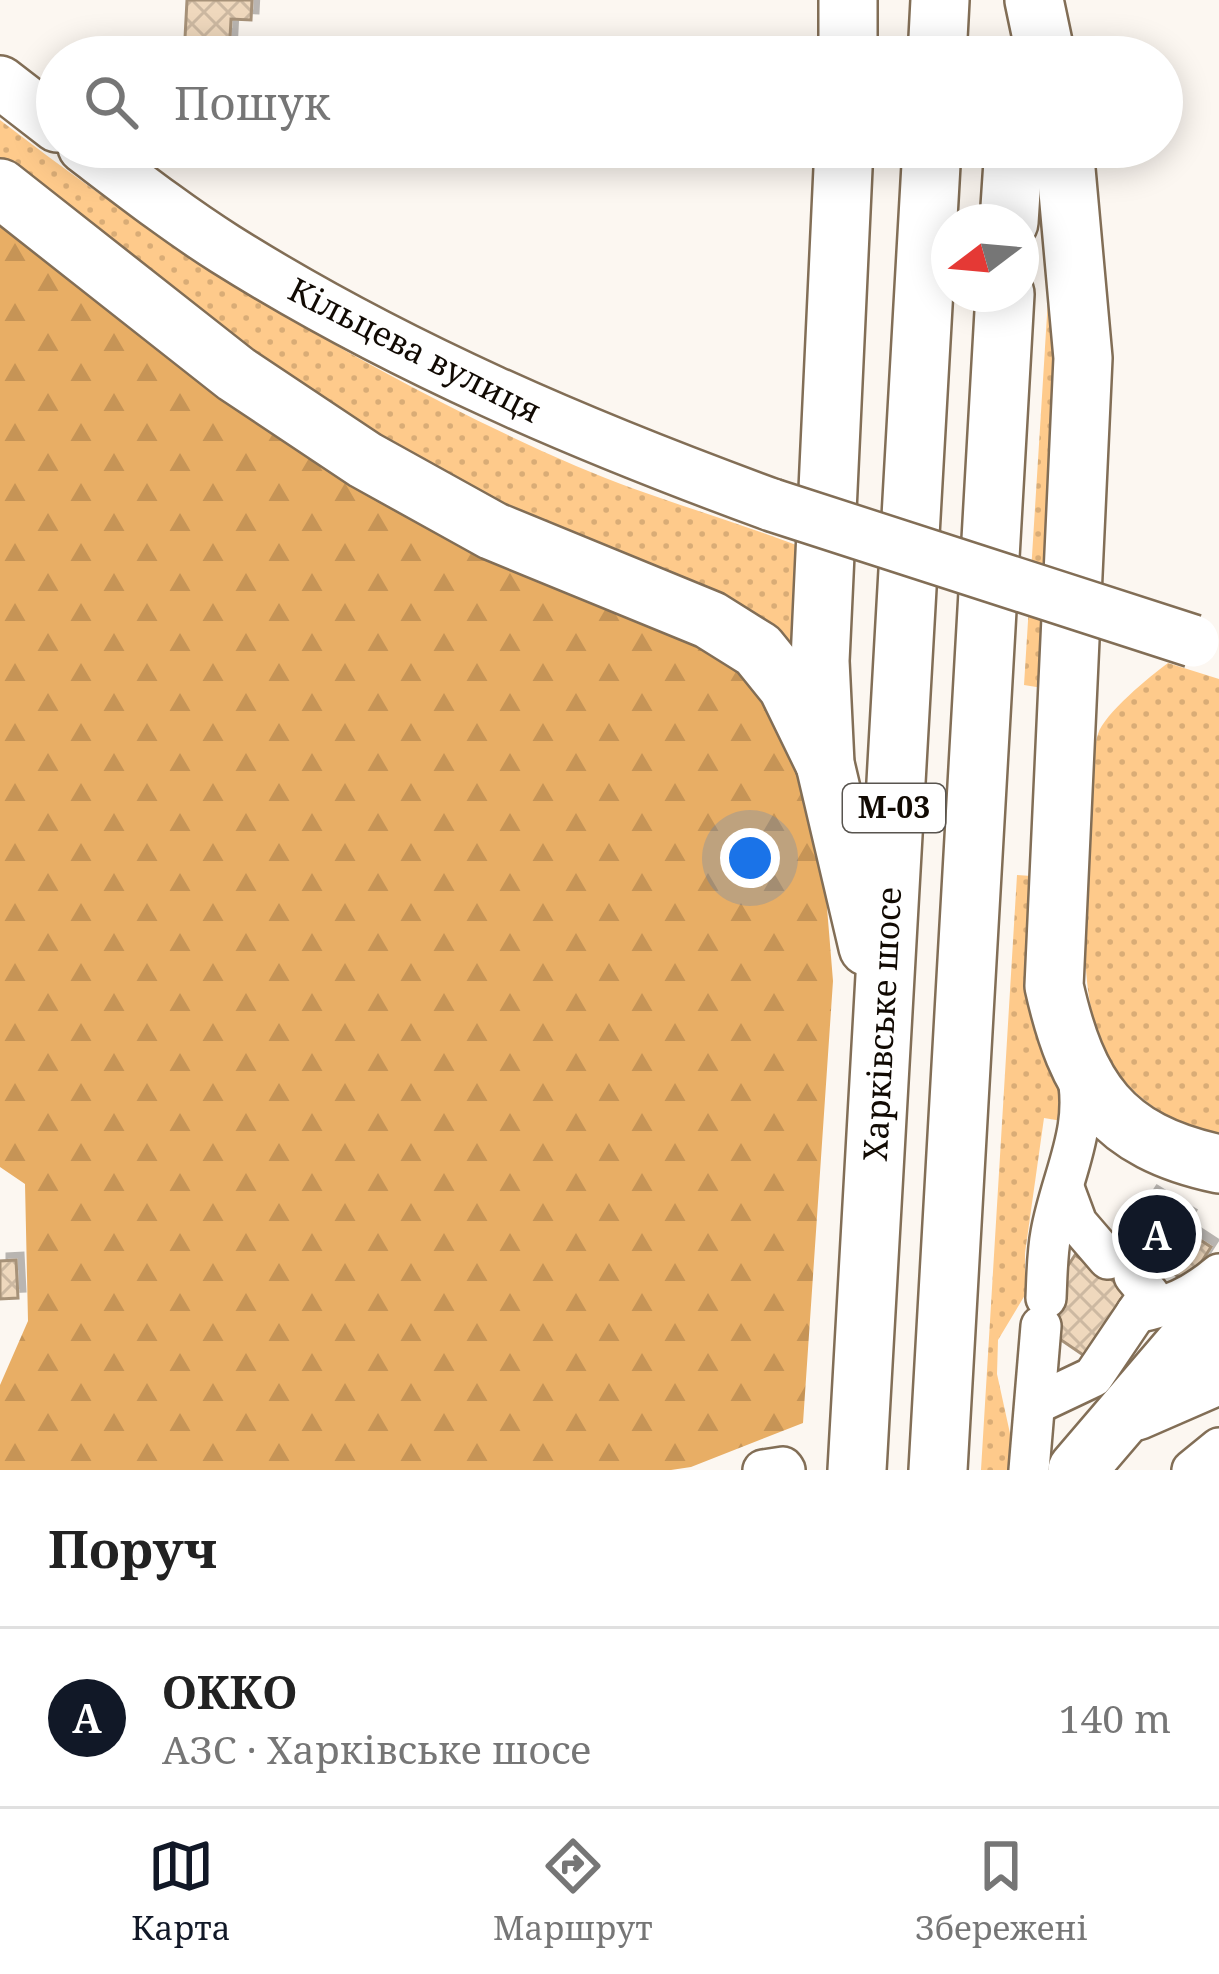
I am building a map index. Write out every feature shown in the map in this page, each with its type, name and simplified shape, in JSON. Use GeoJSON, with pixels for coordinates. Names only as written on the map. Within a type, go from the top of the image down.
{"type":"FeatureCollection","features":[{"type":"Feature","properties":{"kind":"highway"},"geometry":{"type":"LineString","coordinates":[[938,36],[940,0]]}},
{"type":"Feature","properties":{"kind":"highway"},"geometry":{"type":"LineString","coordinates":[[1020,36],[1022,0]]}},
{"type":"Feature","properties":{"kind":"highway"},"geometry":{"type":"LineString","coordinates":[[1034,0],[1042,36]]}},
{"type":"Feature","properties":{"kind":"highway"},"geometry":{"type":"LineString","coordinates":[[843,168],[820,661],[825,764],[883,1009]]}},
{"type":"Feature","properties":{"kind":"highway","name":"Харківське шосе"},"geometry":{"type":"LineString","coordinates":[[856,1470],[931,168]]}},
{"type":"Feature","properties":{"kind":"highway"},"geometry":{"type":"LineString","coordinates":[[1010,204],[1013,168]]}},
{"type":"Feature","properties":{"kind":"highway"},"geometry":{"type":"LineString","coordinates":[[1066,168],[1083,358],[1054,986],[1082,1076],[1105,1106],[1142,1136],[1185,1156],[1219,1164]]}},
{"type":"Feature","properties":{"kind":"highway"},"geometry":{"type":"LineString","coordinates":[[0,188],[236,374],[365,460],[494,530],[710,620],[758,650],[787,686],[825,764]]}},
{"type":"Feature","properties":{"kind":"highway","name":"М-03"},"geometry":{"type":"LineString","coordinates":[[938,1470],[1004,312]]}},
{"type":"Feature","properties":{"kind":"highway"},"geometry":{"type":"LineString","coordinates":[[1077,1470],[1219,1304]]}},
{"type":"Feature","properties":{"kind":"highway"},"geometry":{"type":"LineString","coordinates":[[1116,1421],[1196,1382],[1219,1376]]}},
{"type":"Feature","properties":{"kind":"main road"},"geometry":{"type":"LineString","coordinates":[[0,82],[36,110]]}},
{"type":"Feature","properties":{"kind":"main road","name":"Кільцева вулиця"},"geometry":{"type":"LineString","coordinates":[[113,168],[226,249],[460,379],[646,459],[772,506],[1206,646]]}},
{"type":"Feature","properties":{"kind":"lane"},"geometry":{"type":"LineString","coordinates":[[1029,1470],[1051,1233],[1080,1127],[1082,1093],[1072,1052]]}},
{"type":"Feature","properties":{"kind":"lane"},"geometry":{"type":"LineString","coordinates":[[1064,1188],[1076,1222],[1126,1283],[1170,1306],[1192,1297],[1219,1274]]}},
{"type":"Feature","properties":{"kind":"lane"},"geometry":{"type":"LineString","coordinates":[[1036,1404],[1094,1377],[1126,1283]]}},
{"type":"Feature","properties":{"kind":"lane"},"geometry":{"type":"LineString","coordinates":[[1192,1470],[1219,1448]]}},
{"type":"Feature","properties":{"kind":"shaded area"},"geometry":{"type":"Polygon","coordinates":[[[0,120],[36,147],[36,168],[64,168],[278,311],[424,393],[603,477],[799,546],[797,676],[372,447],[0,172],[0,120]]]}},
{"type":"Feature","properties":{"kind":"shaded area"},"geometry":{"type":"Polygon","coordinates":[[[1053,219],[1064,219],[1055,690],[1024,685],[1053,219]]]}},
{"type":"Feature","properties":{"kind":"shaded area"},"geometry":{"type":"Polygon","coordinates":[[[1168,663],[1219,679],[1219,1136],[1170,1117],[1134,1091],[1109,1059],[1094,1022],[1087,982],[1095,745],[1102,726],[1118,706],[1168,663]]]}},
{"type":"Feature","properties":{"kind":"shaded area"},"geometry":{"type":"Polygon","coordinates":[[[1017,875],[1046,877],[1040,1038],[1065,1103],[1062,1121],[1044,1118],[1025,1253],[1025,1295],[998,1340],[997,1374],[1011,1438],[1011,1470],[981,1470],[1017,875]]]}},
{"type":"Feature","properties":{"kind":"green space"},"geometry":{"type":"Polygon","coordinates":[[[0,207],[328,464],[456,544],[740,660],[785,709],[821,834],[833,981],[803,1423],[691,1467],[671,1470],[0,1470],[0,1385],[28,1321],[25,1184],[0,1167],[0,207]]]}},
{"type":"Feature","properties":{"kind":"building"},"geometry":{"type":"Polygon","coordinates":[[[187,0],[252,0],[251,20],[231,19],[230,36],[185,36],[187,0]]]}},
{"type":"Feature","properties":{"kind":"building"},"geometry":{"type":"Polygon","coordinates":[[[1150,1193],[1189,1217],[1182,1228],[1211,1247],[1188,1283],[1120,1239],[1150,1193]]]}},
{"type":"Feature","properties":{"kind":"building"},"geometry":{"type":"Polygon","coordinates":[[[1120,1239],[1147,1256],[1126,1289],[1100,1271],[1120,1239]]]}},
{"type":"Feature","properties":{"kind":"building"},"geometry":{"type":"Polygon","coordinates":[[[1075,1255],[1152,1307],[1108,1372],[1032,1320],[1075,1255]]]}},
{"type":"Feature","properties":{"kind":"building"},"geometry":{"type":"Polygon","coordinates":[[[16,1260],[18,1298],[0,1299],[0,1261],[16,1260]]]}},
{"type":"Feature","properties":{"kind":"place","name":"ОККО"},"geometry":{"type":"Point","coordinates":[1157,1234]}}]}
